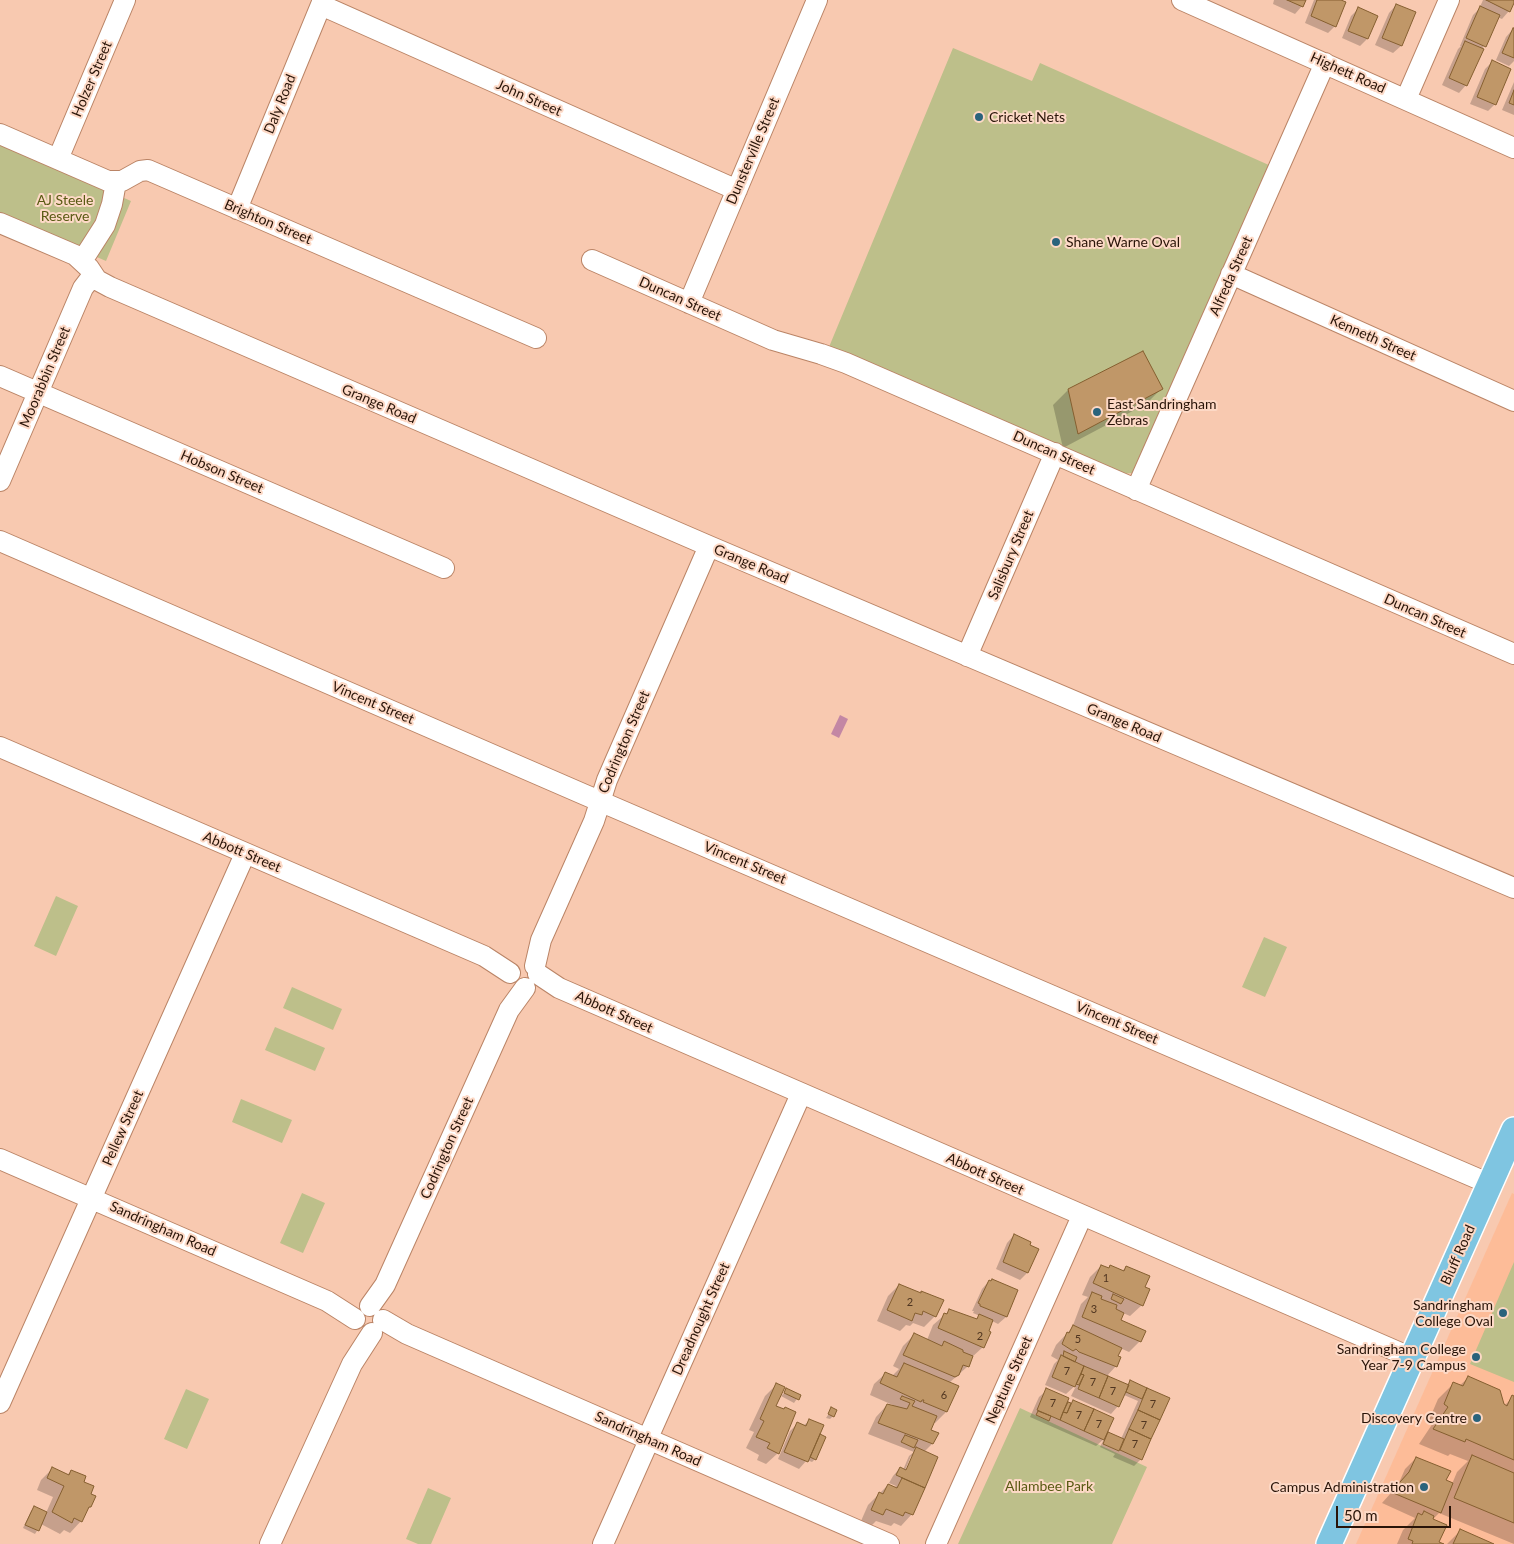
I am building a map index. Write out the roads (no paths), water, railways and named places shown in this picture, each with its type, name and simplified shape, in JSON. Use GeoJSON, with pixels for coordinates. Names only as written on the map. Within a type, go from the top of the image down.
{"type":"FeatureCollection","features":[{"type":"Feature","properties":{"kind":"main road","name":"Bluff Road"},"geometry":{"type":"LineString","coordinates":[[1329,1544],[1514,1130]]}},
{"type":"Feature","properties":{"kind":"street","name":"Holzer Street"},"geometry":{"type":"LineString","coordinates":[[58,159],[125,0]]}},
{"type":"Feature","properties":{"kind":"street","name":"Dunsterville Street"},"geometry":{"type":"LineString","coordinates":[[689,303],[817,0]]}},
{"type":"Feature","properties":{"kind":"street","name":"Highett Road"},"geometry":{"type":"LineString","coordinates":[[1182,0],[1208,5],[1325,63],[1514,148]]}},
{"type":"Feature","properties":{"kind":"street"},"geometry":{"type":"LineString","coordinates":[[1406,99],[1449,0]]}},
{"type":"Feature","properties":{"kind":"street","name":"John Street"},"geometry":{"type":"LineString","coordinates":[[322,3],[737,190]]}},
{"type":"Feature","properties":{"kind":"street","name":"Daly Road"},"geometry":{"type":"LineString","coordinates":[[237,208],[322,3]]}},
{"type":"Feature","properties":{"kind":"street","name":"Alfreda Street"},"geometry":{"type":"LineString","coordinates":[[1136,490],[1325,63]]}},
{"type":"Feature","properties":{"kind":"street"},"geometry":{"type":"LineString","coordinates":[[0,134],[108,181],[116,182]]}},
{"type":"Feature","properties":{"kind":"street","name":"Brighton Street"},"geometry":{"type":"LineString","coordinates":[[116,182],[122,181],[140,171],[148,170],[536,338]]}},
{"type":"Feature","properties":{"kind":"street","name":"Moorabbin Street"},"geometry":{"type":"LineString","coordinates":[[0,481],[83,288],[88,268],[112,204],[116,182]]}},
{"type":"Feature","properties":{"kind":"street","name":"Grange Road"},"geometry":{"type":"LineString","coordinates":[[0,223],[75,256],[102,284],[709,546],[1514,888]]}},
{"type":"Feature","properties":{"kind":"street","name":"Duncan Street"},"geometry":{"type":"LineString","coordinates":[[592,260],[773,340],[846,363],[1514,654]]}},
{"type":"Feature","properties":{"kind":"street","name":"Kenneth Street"},"geometry":{"type":"LineString","coordinates":[[1231,274],[1514,401]]}},
{"type":"Feature","properties":{"kind":"street","name":"Hobson Street"},"geometry":{"type":"LineString","coordinates":[[0,376],[444,568]]}},
{"type":"Feature","properties":{"kind":"street","name":"Salisbury Street"},"geometry":{"type":"LineString","coordinates":[[967,656],[1055,453]]}},
{"type":"Feature","properties":{"kind":"street","name":"Vincent Street"},"geometry":{"type":"LineString","coordinates":[[0,541],[1490,1184]]}},
{"type":"Feature","properties":{"kind":"street","name":"Codrington Street"},"geometry":{"type":"LineString","coordinates":[[270,1544],[594,822],[614,763],[709,546]]}},
{"type":"Feature","properties":{"kind":"street","name":"Abbott Street"},"geometry":{"type":"LineString","coordinates":[[0,747],[1412,1358]]}},
{"type":"Feature","properties":{"kind":"street","name":"Pellew Street"},"geometry":{"type":"LineString","coordinates":[[0,1403],[245,854]]}},
{"type":"Feature","properties":{"kind":"street","name":"Dreadnought Street"},"geometry":{"type":"LineString","coordinates":[[603,1544],[649,1440],[655,1420],[801,1094]]}},
{"type":"Feature","properties":{"kind":"street","name":"Sandringham Road"},"geometry":{"type":"LineString","coordinates":[[0,1158],[889,1544]]}},
{"type":"Feature","properties":{"kind":"street","name":"Neptune Street"},"geometry":{"type":"LineString","coordinates":[[936,1544],[1082,1216]]}},
{"type":"Feature","properties":{"kind":"place","name":"Cricket Nets"},"geometry":{"type":"Point","coordinates":[979,117]}},
{"type":"Feature","properties":{"kind":"place","name":"Shane Warne Oval"},"geometry":{"type":"Point","coordinates":[1056,242]}},
{"type":"Feature","properties":{"kind":"place","name":"East Sandringham Zebras"},"geometry":{"type":"Point","coordinates":[1097,412]}},
{"type":"Feature","properties":{"kind":"place","name":"Sandringham College Oval"},"geometry":{"type":"Point","coordinates":[1503,1313]}},
{"type":"Feature","properties":{"kind":"place","name":"Sandringham College Year 7-9 Campus"},"geometry":{"type":"Point","coordinates":[1476,1357]}},
{"type":"Feature","properties":{"kind":"place","name":"Discovery Centre"},"geometry":{"type":"Point","coordinates":[1477,1418]}},
{"type":"Feature","properties":{"kind":"place","name":"Campus Administration"},"geometry":{"type":"Point","coordinates":[1424,1487]}},
{"type":"Feature","properties":{"kind":"park label","name":"AJ Steele Reserve"},"geometry":{"type":"Point","coordinates":[65,208]}},
{"type":"Feature","properties":{"kind":"park label","name":"Allambee Park"},"geometry":{"type":"Point","coordinates":[1049,1486]}}]}
